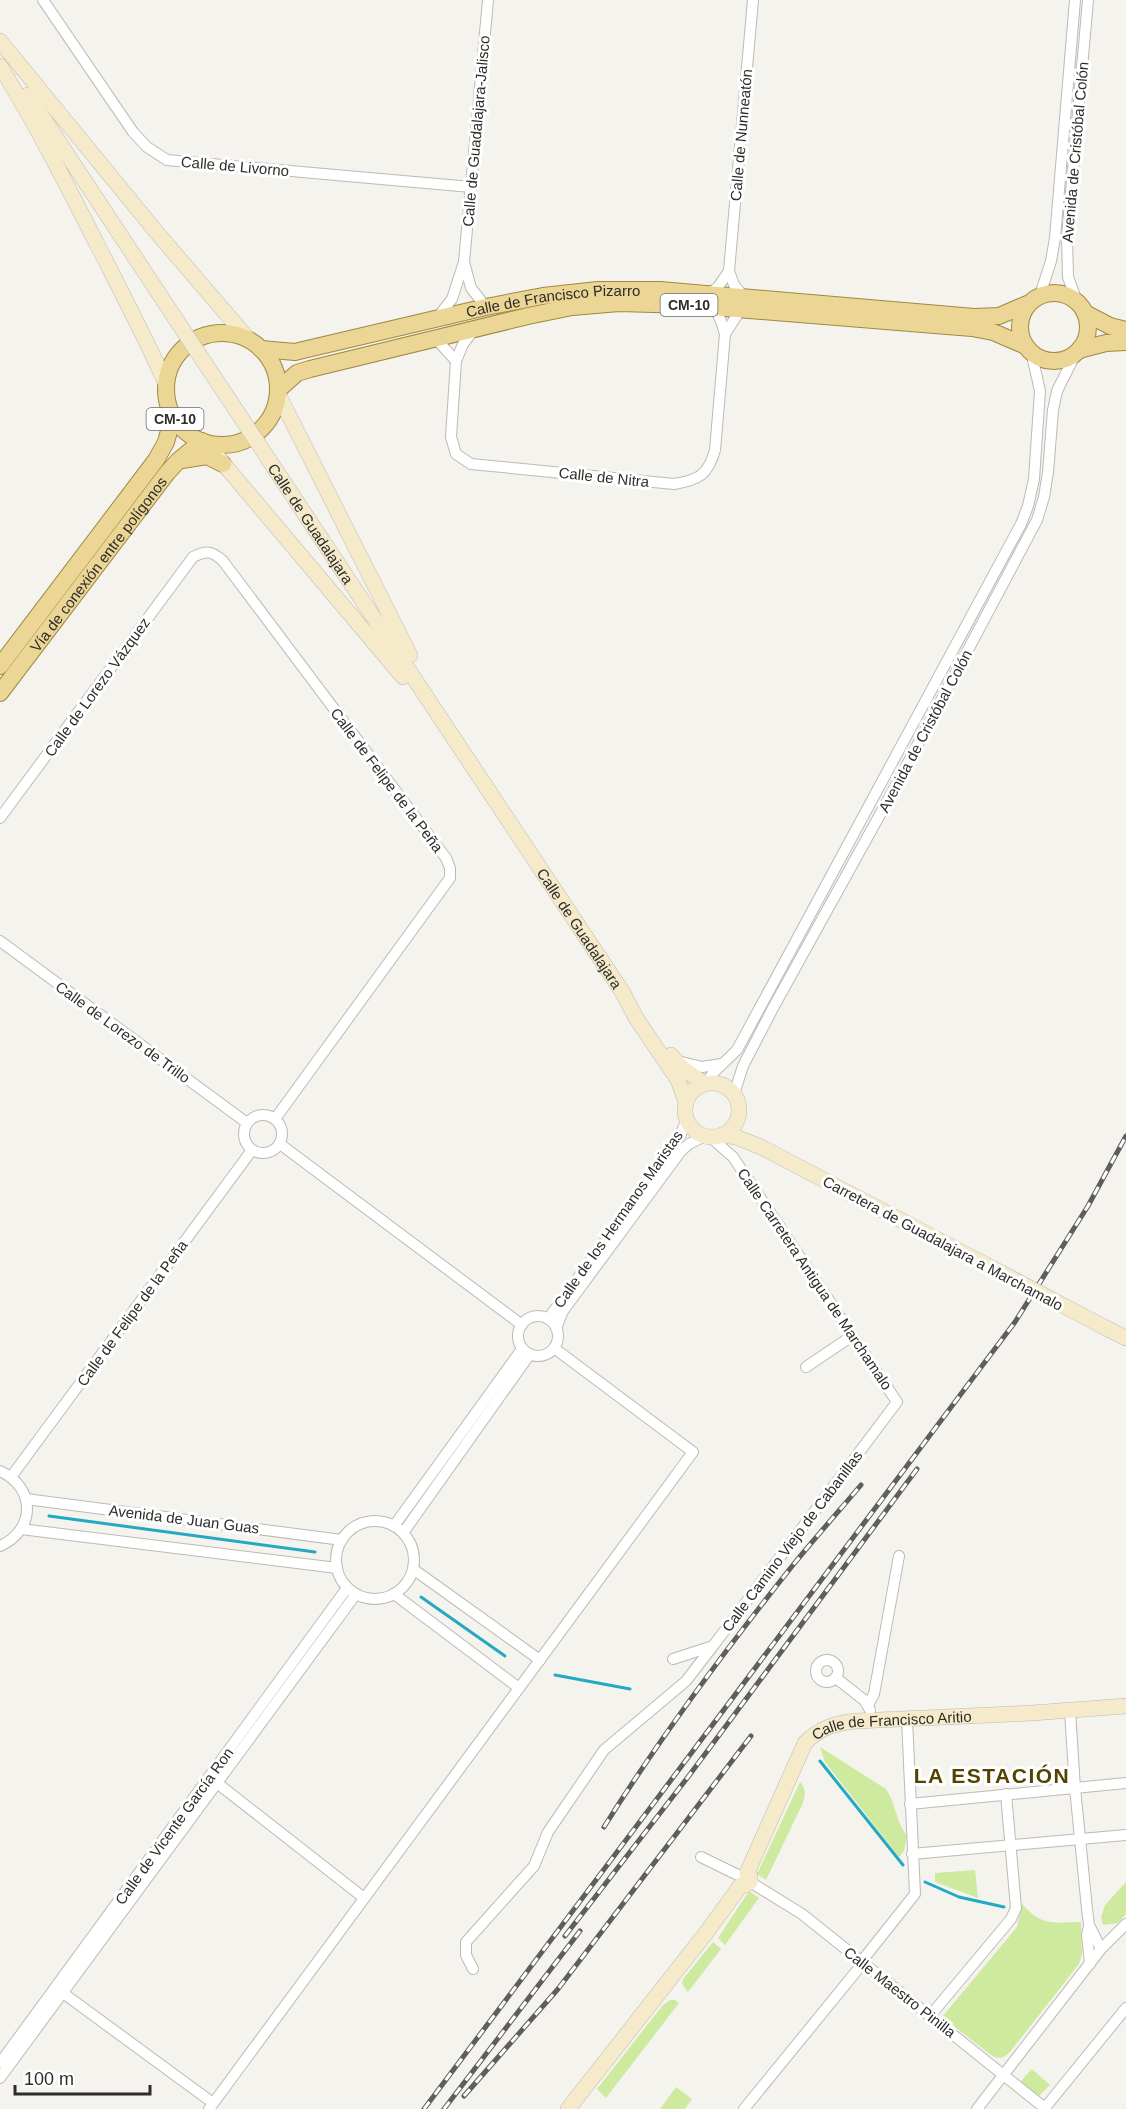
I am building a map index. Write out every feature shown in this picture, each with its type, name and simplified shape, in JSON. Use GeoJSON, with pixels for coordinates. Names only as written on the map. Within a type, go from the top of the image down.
{"type":"FeatureCollection","features":[{"type":"Feature","properties":{"kind":"main road"},"geometry":{"type":"LineString","coordinates":[[0,41],[158,234],[270,360],[275,372],[278,392],[409,654],[503,800],[519,834]]}},
{"type":"Feature","properties":{"kind":"main road","name":"Calle de Guadalajara"},"geometry":{"type":"LineString","coordinates":[[0,52],[623,993],[675,1060],[705,1084]]}},
{"type":"Feature","properties":{"kind":"main road"},"geometry":{"type":"LineString","coordinates":[[0,66],[18,95],[84,219],[166,384]]}},
{"type":"Feature","properties":{"kind":"main road","name":"Calle de Francisco Pizarro"},"geometry":{"type":"LineString","coordinates":[[255,345],[295,352],[551,294],[641,289],[712,300],[983,330],[1028,349]]}},
{"type":"Feature","properties":{"kind":"main road"},"geometry":{"type":"LineString","coordinates":[[1028,349],[1020,331],[1020,323],[1022,312],[1033,300],[1061,295],[1110,326],[1126,330]]}},
{"type":"Feature","properties":{"kind":"main road","name":"Calle de Francisco Pizarro"},"geometry":{"type":"LineString","coordinates":[[278,392],[292,377],[303,371],[539,313],[596,305],[712,300]]}},
{"type":"Feature","properties":{"kind":"main road","name":"Calle de Francisco Pizarro"},"geometry":{"type":"LineString","coordinates":[[742,303],[974,317],[999,316],[1033,300]]}},
{"type":"Feature","properties":{"kind":"main road"},"geometry":{"type":"LineString","coordinates":[[1077,352],[1087,332],[1088,321],[1081,308]]}},
{"type":"Feature","properties":{"kind":"main road","name":"CM-10"},"geometry":{"type":"LineString","coordinates":[[255,345],[232,334],[214,334],[197,339],[183,350],[172,364],[166,384],[168,404],[173,417],[185,432],[204,442],[223,445],[239,442],[254,435],[266,424],[274,410],[278,392]]}},
{"type":"Feature","properties":{"kind":"main road","name":"CM-10"},"geometry":{"type":"LineString","coordinates":[[1028,349],[1040,357],[1060,360],[1106,343],[1126,342]]}},
{"type":"Feature","properties":{"kind":"main road","name":"Vía de conexión entre polígonos"},"geometry":{"type":"LineString","coordinates":[[0,666],[156,460],[166,442],[173,417]]}},
{"type":"Feature","properties":{"kind":"main road"},"geometry":{"type":"LineString","coordinates":[[204,442],[353,616],[471,761]]}},
{"type":"Feature","properties":{"kind":"main road","name":"Vía de conexión entre polígonos"},"geometry":{"type":"LineString","coordinates":[[0,693],[178,461],[204,442]]}},
{"type":"Feature","properties":{"kind":"main road"},"geometry":{"type":"LineString","coordinates":[[178,461],[207,456],[223,464]]}},
{"type":"Feature","properties":{"kind":"main road","name":"Calle de Guadalajara"},"geometry":{"type":"LineString","coordinates":[[623,993],[636,1018],[678,1080],[686,1102]]}},
{"type":"Feature","properties":{"kind":"main road"},"geometry":{"type":"LineString","coordinates":[[705,1084],[722,1085],[734,1094],[739,1106],[737,1120],[718,1135],[693,1128],[687,1118],[686,1102],[694,1090],[705,1084]]}},
{"type":"Feature","properties":{"kind":"main road","name":"Carretera de Guadalajara a Marchamalo"},"geometry":{"type":"LineString","coordinates":[[737,1120],[761,1147]]}},
{"type":"Feature","properties":{"kind":"main road","name":"Carretera de Guadalajara a Marchamalo"},"geometry":{"type":"LineString","coordinates":[[718,1135],[736,1137],[761,1147],[1126,1338]]}},
{"type":"Feature","properties":{"kind":"main road","name":"Calle de Francisco Aritio"},"geometry":{"type":"LineString","coordinates":[[568,2109],[719,1916],[744,1879],[805,1743],[814,1734],[831,1725],[869,1712],[907,1719],[1126,1706]]}},
{"type":"Feature","properties":{"kind":"street","name":"Calle de Livorno"},"geometry":{"type":"LineString","coordinates":[[43,0],[133,132],[147,147],[167,160],[471,187]]}},
{"type":"Feature","properties":{"kind":"street","name":"Calle de Guadalajara-Jalisco"},"geometry":{"type":"LineString","coordinates":[[437,318],[452,299],[464,262],[488,0]]}},
{"type":"Feature","properties":{"kind":"street","name":"Calle de Nunneatón"},"geometry":{"type":"LineString","coordinates":[[729,271],[753,0]]}},
{"type":"Feature","properties":{"kind":"street","name":"Avenida de Cristóbal Colón"},"geometry":{"type":"LineString","coordinates":[[1033,300],[1051,261],[1055,238],[1075,0]]}},
{"type":"Feature","properties":{"kind":"street","name":"Avenida de Cristóbal Colón"},"geometry":{"type":"LineString","coordinates":[[1081,308],[1068,277],[1066,258],[1088,0]]}},
{"type":"Feature","properties":{"kind":"street","name":"Calle de Guadalajara-Jalisco"},"geometry":{"type":"LineString","coordinates":[[464,262],[471,288],[486,307]]}},
{"type":"Feature","properties":{"kind":"street"},"geometry":{"type":"LineString","coordinates":[[712,300],[729,271]]}},
{"type":"Feature","properties":{"kind":"street"},"geometry":{"type":"LineString","coordinates":[[729,271],[742,303]]}},
{"type":"Feature","properties":{"kind":"street","name":"Calle de Nitra"},"geometry":{"type":"LineString","coordinates":[[474,330],[463,344],[456,361],[451,437],[456,454],[471,464],[674,484],[696,480],[711,465],[715,450],[724,334],[712,300]]}},
{"type":"Feature","properties":{"kind":"street","name":"Calle de Nitra"},"geometry":{"type":"LineString","coordinates":[[724,334],[742,303]]}},
{"type":"Feature","properties":{"kind":"street"},"geometry":{"type":"LineString","coordinates":[[436,339],[456,361]]}},
{"type":"Feature","properties":{"kind":"street","name":"Avenida de Cristóbal Colón"},"geometry":{"type":"LineString","coordinates":[[705,1084],[737,1050],[1021,524],[1035,479],[1040,391],[1028,349]]}},
{"type":"Feature","properties":{"kind":"street","name":"Avenida de Cristóbal Colón"},"geometry":{"type":"LineString","coordinates":[[734,1094],[743,1066],[773,1008],[893,791],[1037,520],[1048,472],[1053,410],[1057,391],[1077,352]]}},
{"type":"Feature","properties":{"kind":"street","name":"Calle de Felipe de la Peña"},"geometry":{"type":"LineString","coordinates":[[193,557],[206,551],[215,553],[224,561],[446,858],[450,868],[450,878],[275,1119]]}},
{"type":"Feature","properties":{"kind":"street","name":"Calle de Lorezo Vázquez"},"geometry":{"type":"LineString","coordinates":[[0,818],[193,557]]}},
{"type":"Feature","properties":{"kind":"street","name":"Calle de Lorezo de Trillo"},"geometry":{"type":"LineString","coordinates":[[0,941],[247,1123]]}},
{"type":"Feature","properties":{"kind":"street"},"geometry":{"type":"LineString","coordinates":[[675,1060],[702,1067],[724,1063]]}},
{"type":"Feature","properties":{"kind":"street"},"geometry":{"type":"LineString","coordinates":[[263,1115],[275,1119],[282,1130],[280,1144],[272,1152],[266,1154],[252,1150],[243,1136],[247,1123],[263,1115]]}},
{"type":"Feature","properties":{"kind":"street","name":"Calle de los Hermanos Maristas"},"geometry":{"type":"LineString","coordinates":[[548,1319],[674,1146],[687,1118]]}},
{"type":"Feature","properties":{"kind":"street"},"geometry":{"type":"LineString","coordinates":[[556,1328],[563,1311],[681,1151],[689,1144],[718,1135]]}},
{"type":"Feature","properties":{"kind":"street","name":"Calle Carretera Antigua de Marchamalo"},"geometry":{"type":"LineString","coordinates":[[718,1135],[733,1157]]}},
{"type":"Feature","properties":{"kind":"street","name":"Calle Carretera Antigua de Marchamalo"},"geometry":{"type":"LineString","coordinates":[[718,1135],[897,1402]]}},
{"type":"Feature","properties":{"kind":"street"},"geometry":{"type":"LineString","coordinates":[[280,1144],[522,1325]]}},
{"type":"Feature","properties":{"kind":"street","name":"Calle de Felipe de la Peña"},"geometry":{"type":"LineString","coordinates":[[11,1477],[252,1150]]}},
{"type":"Feature","properties":{"kind":"street"},"geometry":{"type":"LineString","coordinates":[[531,1318],[548,1319],[556,1328],[558,1338],[554,1348],[551,1352],[541,1356],[526,1351],[518,1337],[522,1325],[531,1318]]}},
{"type":"Feature","properties":{"kind":"street"},"geometry":{"type":"LineString","coordinates":[[806,1367],[852,1335]]}},
{"type":"Feature","properties":{"kind":"street"},"geometry":{"type":"LineString","coordinates":[[63,1993],[211,2106],[693,1452],[554,1348]]}},
{"type":"Feature","properties":{"kind":"street"},"geometry":{"type":"LineString","coordinates":[[398,1530],[526,1351]]}},
{"type":"Feature","properties":{"kind":"street","name":"Calle Camino Viejo de Cabanillas"},"geometry":{"type":"LineString","coordinates":[[673,1659],[713,1646],[897,1402]]}},
{"type":"Feature","properties":{"kind":"street"},"geometry":{"type":"LineString","coordinates":[[0,1471],[19,1484],[26,1499],[27,1508],[21,1529],[9,1542],[0,1546]]}},
{"type":"Feature","properties":{"kind":"street","name":"Avenida de Juan Guas"},"geometry":{"type":"LineString","coordinates":[[26,1499],[342,1540]]}},
{"type":"Feature","properties":{"kind":"street"},"geometry":{"type":"LineString","coordinates":[[375,1521],[398,1530],[412,1546],[413,1569],[408,1581],[394,1594],[376,1600],[363,1598],[343,1583],[337,1568],[338,1548],[342,1540],[352,1528],[363,1523],[375,1521]]}},
{"type":"Feature","properties":{"kind":"street","name":"Avenida de Juan Guas"},"geometry":{"type":"LineString","coordinates":[[21,1529],[337,1568]]}},
{"type":"Feature","properties":{"kind":"street"},"geometry":{"type":"LineString","coordinates":[[869,1712],[899,1556]]}},
{"type":"Feature","properties":{"kind":"street"},"geometry":{"type":"LineString","coordinates":[[413,1569],[540,1660]]}},
{"type":"Feature","properties":{"kind":"street"},"geometry":{"type":"LineString","coordinates":[[0,2078],[217,1783],[352,1591]]}},
{"type":"Feature","properties":{"kind":"street","name":"Calle de Vicente García Ron"},"geometry":{"type":"LineString","coordinates":[[0,2063],[352,1591]]}},
{"type":"Feature","properties":{"kind":"street"},"geometry":{"type":"LineString","coordinates":[[394,1594],[519,1688]]}},
{"type":"Feature","properties":{"kind":"street"},"geometry":{"type":"LineString","coordinates":[[473,1969],[466,1955],[466,1942],[534,1866],[548,1832],[604,1750],[686,1681],[713,1646]]}},
{"type":"Feature","properties":{"kind":"street"},"geometry":{"type":"LineString","coordinates":[[836,1678],[864,1700],[869,1712]]}},
{"type":"Feature","properties":{"kind":"street"},"geometry":{"type":"LineString","coordinates":[[1070,1711],[1075,1788],[1091,1929],[1101,1949]]}},
{"type":"Feature","properties":{"kind":"street"},"geometry":{"type":"LineString","coordinates":[[744,2109],[915,1894],[907,1719]]}},
{"type":"Feature","properties":{"kind":"street"},"geometry":{"type":"LineString","coordinates":[[217,1783],[364,1898]]}},
{"type":"Feature","properties":{"kind":"street"},"geometry":{"type":"LineString","coordinates":[[910,1804],[1126,1783]]}},
{"type":"Feature","properties":{"kind":"street"},"geometry":{"type":"LineString","coordinates":[[930,2016],[1011,1919],[1016,1908],[1006,1794]]}},
{"type":"Feature","properties":{"kind":"street"},"geometry":{"type":"LineString","coordinates":[[912,1854],[1126,1835]]}},
{"type":"Feature","properties":{"kind":"street","name":"Calle Maestro Pinilla"},"geometry":{"type":"LineString","coordinates":[[701,1857],[744,1879],[802,1914],[1045,2109]]}},
{"type":"Feature","properties":{"kind":"street"},"geometry":{"type":"LineString","coordinates":[[977,2109],[1101,1949],[1126,1924]]}},
{"type":"Feature","properties":{"kind":"street"},"geometry":{"type":"LineString","coordinates":[[1091,1929],[1116,1934]]}},
{"type":"Feature","properties":{"kind":"street"},"geometry":{"type":"LineString","coordinates":[[1090,1964],[1088,1935],[1091,1929]]}},
{"type":"Feature","properties":{"kind":"street"},"geometry":{"type":"LineString","coordinates":[[1045,2109],[1126,2008]]}},
{"type":"Feature","properties":{"kind":"green space"},"geometry":{"type":"Polygon","coordinates":[[[820,1747],[886,1789],[900,1825],[907,1836],[904,1851],[899,1857],[825,1762],[820,1747]]]}},
{"type":"Feature","properties":{"kind":"green space"},"geometry":{"type":"Polygon","coordinates":[[[800,1782],[805,1796],[803,1802],[766,1880],[757,1874],[800,1782]]]}},
{"type":"Feature","properties":{"kind":"green space"},"geometry":{"type":"Polygon","coordinates":[[[975,1870],[978,1898],[935,1882],[935,1873],[975,1870]]]}},
{"type":"Feature","properties":{"kind":"green space"},"geometry":{"type":"Polygon","coordinates":[[[1126,1882],[1126,1914],[1118,1923],[1103,1925],[1101,1917],[1105,1905],[1126,1882]]]}},
{"type":"Feature","properties":{"kind":"green space"},"geometry":{"type":"Polygon","coordinates":[[[749,1891],[759,1898],[725,1945],[718,1938],[749,1891]]]}},
{"type":"Feature","properties":{"kind":"green space"},"geometry":{"type":"Polygon","coordinates":[[[1022,1904],[1042,1920],[1081,1922],[1082,1954],[1079,1964],[1010,2052],[999,2058],[991,2055],[942,2017],[1017,1927],[1022,1904]]]}},
{"type":"Feature","properties":{"kind":"green space"},"geometry":{"type":"Polygon","coordinates":[[[713,1942],[721,1949],[688,1992],[682,1984],[683,1979],[713,1942]]]}},
{"type":"Feature","properties":{"kind":"green space"},"geometry":{"type":"Polygon","coordinates":[[[670,2000],[679,2003],[606,2098],[597,2089],[663,2005],[670,2000]]]}},
{"type":"Feature","properties":{"kind":"green space"},"geometry":{"type":"Polygon","coordinates":[[[1032,2069],[1050,2085],[1038,2097],[1021,2081],[1032,2069]]]}},
{"type":"Feature","properties":{"kind":"green space"},"geometry":{"type":"Polygon","coordinates":[[[676,2087],[692,2099],[685,2109],[660,2109],[676,2087]]]}},
{"type":"Feature","properties":{"kind":"waterway"},"geometry":{"type":"LineString","coordinates":[[49,1516],[315,1552]]}},
{"type":"Feature","properties":{"kind":"waterway"},"geometry":{"type":"LineString","coordinates":[[421,1597],[505,1656]]}},
{"type":"Feature","properties":{"kind":"waterway"},"geometry":{"type":"LineString","coordinates":[[555,1675],[630,1689]]}},
{"type":"Feature","properties":{"kind":"waterway"},"geometry":{"type":"LineString","coordinates":[[820,1761],[903,1865]]}},
{"type":"Feature","properties":{"kind":"waterway"},"geometry":{"type":"LineString","coordinates":[[925,1882],[959,1897],[1004,1907]]}},
{"type":"Feature","properties":{"kind":"railway"},"geometry":{"type":"LineString","coordinates":[[424,2109],[1015,1322],[1088,1206],[1126,1136]]}},
{"type":"Feature","properties":{"kind":"railway"},"geometry":{"type":"LineString","coordinates":[[565,1936],[688,1777],[917,1469]]}},
{"type":"Feature","properties":{"kind":"railway"},"geometry":{"type":"LineString","coordinates":[[604,1827],[648,1759],[719,1661],[793,1565],[861,1485]]}},
{"type":"Feature","properties":{"kind":"railway"},"geometry":{"type":"LineString","coordinates":[[464,2096],[558,1989],[751,1736]]}},
{"type":"Feature","properties":{"kind":"railway"},"geometry":{"type":"LineString","coordinates":[[444,2109],[580,1931]]}},
{"type":"Feature","properties":{"kind":"district","name":"LA ESTACIÓN"},"geometry":{"type":"Point","coordinates":[992,1775]}}]}
